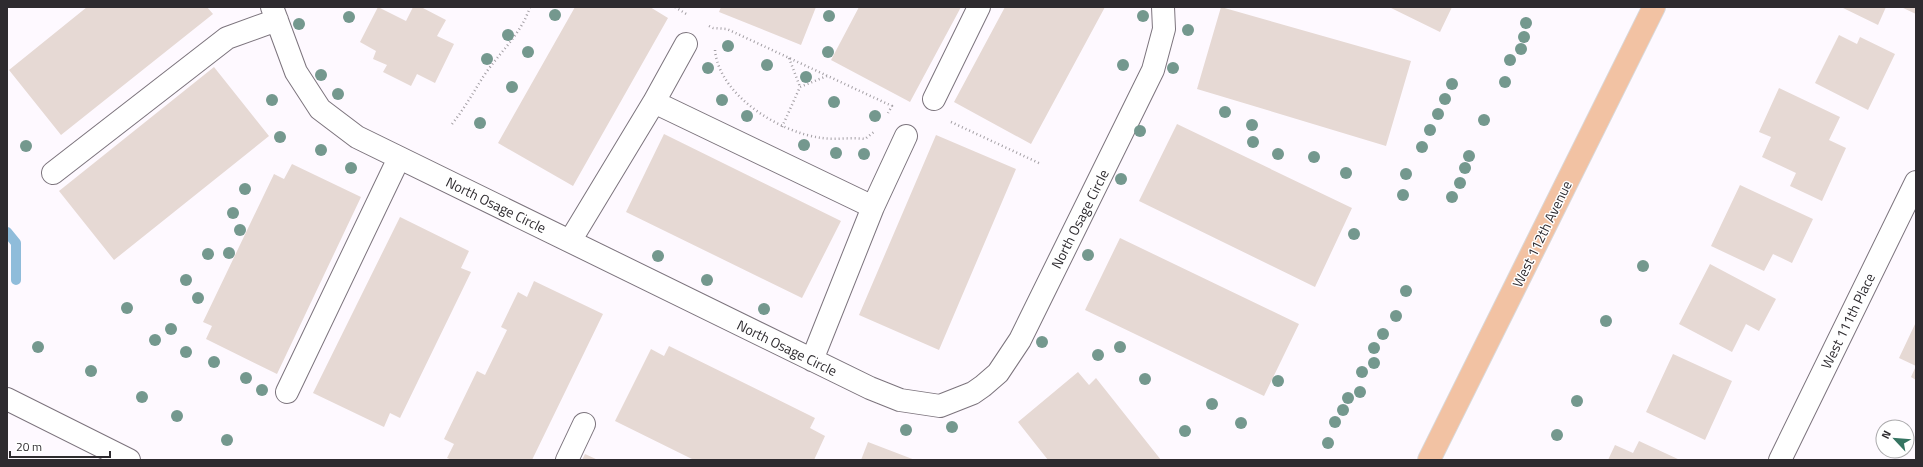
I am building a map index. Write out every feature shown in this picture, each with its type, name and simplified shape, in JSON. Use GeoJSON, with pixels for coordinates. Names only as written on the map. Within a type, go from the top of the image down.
{"type":"FeatureCollection","features":[{"type":"Feature","properties":{"kind":"main road","name":"West 112th Avenue"},"geometry":{"type":"LineString","coordinates":[[1429,460],[1654,7]]}},
{"type":"Feature","properties":{"kind":"street"},"geometry":{"type":"LineString","coordinates":[[934,99],[979,7]]}},
{"type":"Feature","properties":{"kind":"street","name":"North Osage Circle"},"geometry":{"type":"LineString","coordinates":[[275,13],[296,72],[320,109],[357,137],[870,388],[900,400],[940,406],[973,392],[998,373],[1020,340],[1153,70],[1164,29],[1163,7]]}},
{"type":"Feature","properties":{"kind":"street"},"geometry":{"type":"LineString","coordinates":[[53,173],[226,38],[275,13]]}},
{"type":"Feature","properties":{"kind":"street"},"geometry":{"type":"LineString","coordinates":[[570,241],[654,102],[686,44]]}},
{"type":"Feature","properties":{"kind":"street"},"geometry":{"type":"LineString","coordinates":[[654,102],[873,207]]}},
{"type":"Feature","properties":{"kind":"street"},"geometry":{"type":"LineString","coordinates":[[812,360],[873,207],[906,136]]}},
{"type":"Feature","properties":{"kind":"street"},"geometry":{"type":"LineString","coordinates":[[287,392],[399,158]]}},
{"type":"Feature","properties":{"kind":"street","name":"West 111th Place"},"geometry":{"type":"LineString","coordinates":[[1780,460],[1910,210],[1916,182]]}},
{"type":"Feature","properties":{"kind":"street"},"geometry":{"type":"LineString","coordinates":[[7,399],[129,460]]}},
{"type":"Feature","properties":{"kind":"street"},"geometry":{"type":"LineString","coordinates":[[567,460],[584,424]]}},
{"type":"Feature","properties":{"kind":"path"},"geometry":{"type":"LineString","coordinates":[[452,124],[461,114],[486,74],[514,38],[525,21],[530,7]]}},
{"type":"Feature","properties":{"kind":"path"},"geometry":{"type":"LineString","coordinates":[[714,35],[713,28],[727,29],[898,109]]}},
{"type":"Feature","properties":{"kind":"path"},"geometry":{"type":"LineString","coordinates":[[714,42],[716,56],[722,75],[733,89],[748,103],[782,127],[823,138],[850,137],[865,139],[878,129]]}},
{"type":"Feature","properties":{"kind":"path"},"geometry":{"type":"LineString","coordinates":[[789,58],[800,87]]}},
{"type":"Feature","properties":{"kind":"path"},"geometry":{"type":"LineString","coordinates":[[782,127],[800,87],[827,76]]}},
{"type":"Feature","properties":{"kind":"path"},"geometry":{"type":"LineString","coordinates":[[886,118],[892,106]]}},
{"type":"Feature","properties":{"kind":"path"},"geometry":{"type":"LineString","coordinates":[[948,120],[1040,164]]}},
{"type":"Feature","properties":{"kind":"building"},"geometry":{"type":"Polygon","coordinates":[[[87,7],[207,7],[213,14],[61,135],[9,70],[87,7]]]}},
{"type":"Feature","properties":{"kind":"building"},"geometry":{"type":"Polygon","coordinates":[[[378,7],[406,21],[413,7],[421,7],[446,20],[437,36],[454,44],[435,83],[417,74],[411,86],[383,72],[387,65],[373,59],[376,51],[360,42],[378,7]]]}},
{"type":"Feature","properties":{"kind":"building"},"geometry":{"type":"Polygon","coordinates":[[[575,7],[650,7],[668,18],[573,186],[498,143],[575,7]]]}},
{"type":"Feature","properties":{"kind":"building"},"geometry":{"type":"Polygon","coordinates":[[[721,7],[816,7],[801,45],[719,12],[721,7]]]}},
{"type":"Feature","properties":{"kind":"building"},"geometry":{"type":"Polygon","coordinates":[[[859,7],[961,7],[910,102],[831,60],[859,7]]]}},
{"type":"Feature","properties":{"kind":"building"},"geometry":{"type":"Polygon","coordinates":[[[1005,7],[1105,7],[1031,144],[954,102],[1005,7]]]}},
{"type":"Feature","properties":{"kind":"building"},"geometry":{"type":"Polygon","coordinates":[[[1221,7],[1411,61],[1386,146],[1197,89],[1221,7]]]}},
{"type":"Feature","properties":{"kind":"building"},"geometry":{"type":"Polygon","coordinates":[[[1389,7],[1452,7],[1440,32],[1389,7]]]}},
{"type":"Feature","properties":{"kind":"building"},"geometry":{"type":"Polygon","coordinates":[[[1841,7],[1886,7],[1878,25],[1841,7]]]}},
{"type":"Feature","properties":{"kind":"building"},"geometry":{"type":"Polygon","coordinates":[[[1901,7],[1916,7],[1916,14],[1901,7]]]}},
{"type":"Feature","properties":{"kind":"building"},"geometry":{"type":"Polygon","coordinates":[[[1839,35],[1857,44],[1860,37],[1895,54],[1868,110],[1815,83],[1839,35]]]}},
{"type":"Feature","properties":{"kind":"building"},"geometry":{"type":"Polygon","coordinates":[[[214,67],[269,136],[114,260],[59,191],[214,67]]]}},
{"type":"Feature","properties":{"kind":"building"},"geometry":{"type":"Polygon","coordinates":[[[1779,88],[1840,117],[1829,140],[1846,148],[1822,201],[1790,186],[1796,173],[1762,157],[1771,137],[1759,132],[1779,88]]]}},
{"type":"Feature","properties":{"kind":"building"},"geometry":{"type":"Polygon","coordinates":[[[1177,124],[1352,208],[1315,287],[1139,201],[1177,124]]]}},
{"type":"Feature","properties":{"kind":"building"},"geometry":{"type":"Polygon","coordinates":[[[664,134],[841,221],[802,298],[626,212],[664,134]]]}},
{"type":"Feature","properties":{"kind":"building"},"geometry":{"type":"Polygon","coordinates":[[[936,135],[1016,169],[939,350],[859,315],[936,135]]]}},
{"type":"Feature","properties":{"kind":"building"},"geometry":{"type":"Polygon","coordinates":[[[292,164],[361,197],[277,374],[206,339],[212,326],[203,322],[274,174],[284,179],[292,164]]]}},
{"type":"Feature","properties":{"kind":"building"},"geometry":{"type":"Polygon","coordinates":[[[1740,185],[1813,219],[1792,263],[1773,254],[1764,271],[1711,246],[1740,185]]]}},
{"type":"Feature","properties":{"kind":"building"},"geometry":{"type":"Polygon","coordinates":[[[400,217],[469,251],[461,268],[471,272],[400,418],[390,413],[384,427],[313,393],[400,217]]]}},
{"type":"Feature","properties":{"kind":"building"},"geometry":{"type":"Polygon","coordinates":[[[1120,238],[1299,324],[1264,396],[1085,310],[1120,238]]]}},
{"type":"Feature","properties":{"kind":"building"},"geometry":{"type":"Polygon","coordinates":[[[1710,264],[1776,299],[1759,331],[1746,324],[1732,352],[1679,324],[1710,264]]]}},
{"type":"Feature","properties":{"kind":"building"},"geometry":{"type":"Polygon","coordinates":[[[534,281],[603,314],[532,460],[452,460],[447,458],[454,444],[444,439],[477,371],[485,375],[507,330],[501,327],[518,292],[527,297],[534,281]]]}},
{"type":"Feature","properties":{"kind":"building"},"geometry":{"type":"Polygon","coordinates":[[[1916,322],[1916,366],[1899,358],[1916,322]]]}},
{"type":"Feature","properties":{"kind":"building"},"geometry":{"type":"Polygon","coordinates":[[[669,346],[815,418],[810,428],[825,436],[814,460],[694,460],[615,421],[651,349],[664,356],[669,346]]]}},
{"type":"Feature","properties":{"kind":"building"},"geometry":{"type":"Polygon","coordinates":[[[1673,354],[1732,381],[1705,440],[1646,412],[1673,354]]]}},
{"type":"Feature","properties":{"kind":"building"},"geometry":{"type":"Polygon","coordinates":[[[1916,366],[1916,380],[1911,377],[1916,366]]]}},
{"type":"Feature","properties":{"kind":"building"},"geometry":{"type":"Polygon","coordinates":[[[1078,372],[1089,385],[1096,378],[1161,460],[1048,460],[1018,422],[1078,372]]]}},
{"type":"Feature","properties":{"kind":"building"},"geometry":{"type":"Polygon","coordinates":[[[1639,441],[1680,460],[1608,460],[1615,445],[1633,453],[1639,441]]]}},
{"type":"Feature","properties":{"kind":"building"},"geometry":{"type":"Polygon","coordinates":[[[868,442],[915,460],[861,460],[868,442]]]}},
{"type":"Feature","properties":{"kind":"building"},"geometry":{"type":"Polygon","coordinates":[[[585,454],[598,460],[582,460],[585,454]]]}},
{"type":"Feature","properties":{"kind":"waterway"},"geometry":{"type":"LineString","coordinates":[[7,232],[16,243],[16,280]]}}]}
